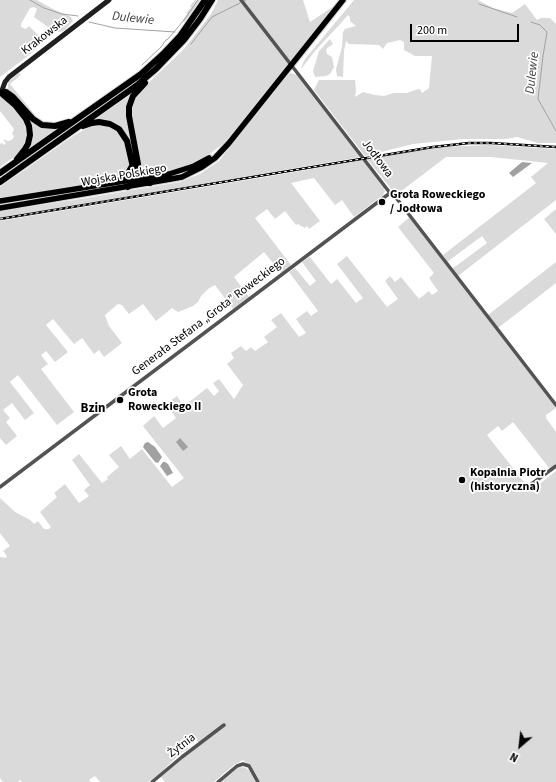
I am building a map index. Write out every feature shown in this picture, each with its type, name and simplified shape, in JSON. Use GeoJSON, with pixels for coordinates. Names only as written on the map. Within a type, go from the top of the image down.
{"type":"FeatureCollection","features":[{"type":"Feature","properties":{"kind":"highway"},"geometry":{"type":"LineString","coordinates":[[0,173],[132,81],[152,64],[180,36],[205,0]]}},
{"type":"Feature","properties":{"kind":"highway"},"geometry":{"type":"LineString","coordinates":[[128,187],[138,179],[139,169],[129,107],[134,94],[184,40],[212,0]]}},
{"type":"Feature","properties":{"kind":"highway"},"geometry":{"type":"LineString","coordinates":[[0,182],[136,86],[156,69]]}},
{"type":"Feature","properties":{"kind":"highway"},"geometry":{"type":"LineString","coordinates":[[1,93],[6,92],[13,97],[33,119],[42,125],[55,126],[75,121]]}},
{"type":"Feature","properties":{"kind":"highway"},"geometry":{"type":"LineString","coordinates":[[1,93],[12,102],[26,119],[30,132],[29,141],[25,149],[9,167]]}},
{"type":"Feature","properties":{"kind":"highway"},"geometry":{"type":"LineString","coordinates":[[70,133],[95,122],[106,123],[116,127],[126,138],[135,176],[143,182],[150,183]]}},
{"type":"Feature","properties":{"kind":"highway"},"geometry":{"type":"LineString","coordinates":[[116,182],[126,176],[132,166]]}},
{"type":"Feature","properties":{"kind":"highway"},"geometry":{"type":"LineString","coordinates":[[139,169],[144,174],[157,176]]}},
{"type":"Feature","properties":{"kind":"main road","name":"Wojska Polskiego"},"geometry":{"type":"LineString","coordinates":[[0,208],[150,183],[182,176],[202,167],[221,152],[343,0]]}},
{"type":"Feature","properties":{"kind":"main road","name":"Wojska Polskiego"},"geometry":{"type":"LineString","coordinates":[[0,201],[181,171],[212,156],[236,133]]}},
{"type":"Feature","properties":{"kind":"street","name":"Krakowska"},"geometry":{"type":"LineString","coordinates":[[1,93],[5,82],[9,77],[109,0]]}},
{"type":"Feature","properties":{"kind":"street","name":"Jodłowa"},"geometry":{"type":"LineString","coordinates":[[240,0],[390,193],[398,199],[556,406]]}},
{"type":"Feature","properties":{"kind":"street","name":"Generała Stefana „Grota” Roweckiego"},"geometry":{"type":"LineString","coordinates":[[0,486],[390,193]]}},
{"type":"Feature","properties":{"kind":"street"},"geometry":{"type":"LineString","coordinates":[[526,488],[556,466]]}},
{"type":"Feature","properties":{"kind":"street","name":"Żytnia"},"geometry":{"type":"LineString","coordinates":[[152,782],[182,756],[224,725]]}},
{"type":"Feature","properties":{"kind":"street"},"geometry":{"type":"LineString","coordinates":[[218,782],[237,766],[243,764],[251,769],[258,782]]}},
{"type":"Feature","properties":{"kind":"shaded area"},"geometry":{"type":"Polygon","coordinates":[[[0,0],[37,0],[71,17],[73,21],[65,30],[55,32],[34,17],[37,9],[34,7],[30,8],[21,24],[21,27],[26,29],[29,26],[46,40],[0,77],[0,0]]]}},
{"type":"Feature","properties":{"kind":"shaded area"},"geometry":{"type":"Polygon","coordinates":[[[195,0],[200,0],[185,22],[183,21],[187,14],[186,13],[191,8],[190,6],[195,0]]]}},
{"type":"Feature","properties":{"kind":"shaded area"},"geometry":{"type":"Polygon","coordinates":[[[218,0],[303,0],[310,22],[340,2],[290,65],[224,143],[211,153],[192,164],[179,169],[147,173],[142,169],[131,115],[131,106],[135,97],[142,89],[184,49],[211,14],[218,0]]]}},
{"type":"Feature","properties":{"kind":"shaded area"},"geometry":{"type":"Polygon","coordinates":[[[354,0],[478,0],[493,8],[512,13],[525,4],[537,20],[541,18],[550,18],[556,24],[556,143],[538,143],[517,137],[506,139],[463,139],[413,144],[365,156],[314,90],[319,80],[355,80],[355,97],[363,92],[384,96],[394,93],[407,93],[420,89],[422,93],[429,88],[432,56],[415,56],[404,50],[404,42],[400,40],[387,43],[383,49],[379,45],[349,44],[346,41],[343,77],[337,76],[336,69],[342,47],[343,32],[345,29],[356,26],[350,21],[350,17],[348,15],[301,68],[305,59],[354,0]]]}},
{"type":"Feature","properties":{"kind":"shaded area"},"geometry":{"type":"Polygon","coordinates":[[[330,39],[333,44],[327,48],[326,51],[327,54],[332,57],[334,67],[330,74],[315,77],[313,71],[319,51],[330,39]]]}},
{"type":"Feature","properties":{"kind":"shaded area"},"geometry":{"type":"Polygon","coordinates":[[[19,73],[21,75],[10,84],[36,116],[44,121],[48,121],[47,124],[42,123],[29,112],[20,100],[8,89],[9,81],[19,73]]]}},
{"type":"Feature","properties":{"kind":"shaded area"},"geometry":{"type":"Polygon","coordinates":[[[291,73],[297,75],[361,157],[0,218],[0,211],[180,182],[200,174],[219,161],[291,73]]]}},
{"type":"Feature","properties":{"kind":"shaded area"},"geometry":{"type":"Polygon","coordinates":[[[132,94],[129,98],[137,172],[127,135],[120,126],[106,119],[94,120],[132,94]]]}},
{"type":"Feature","properties":{"kind":"shaded area"},"geometry":{"type":"Polygon","coordinates":[[[0,97],[6,99],[21,116],[27,126],[27,135],[18,154],[0,167],[0,144],[2,143],[4,145],[6,143],[4,139],[9,141],[13,139],[14,136],[12,134],[14,129],[0,111],[0,97]]]}},
{"type":"Feature","properties":{"kind":"shaded area"},"geometry":{"type":"Polygon","coordinates":[[[26,114],[30,119],[60,127],[27,150],[29,146],[26,114]]]}},
{"type":"Feature","properties":{"kind":"shaded area"},"geometry":{"type":"Polygon","coordinates":[[[101,125],[119,131],[125,143],[129,167],[124,175],[112,180],[0,198],[0,187],[76,134],[92,126],[101,125]]]}},
{"type":"Feature","properties":{"kind":"shaded area"},"geometry":{"type":"Polygon","coordinates":[[[490,145],[556,149],[556,200],[458,276],[488,315],[556,262],[556,283],[498,328],[556,404],[556,408],[546,415],[546,418],[556,432],[556,464],[550,469],[513,422],[502,431],[498,426],[487,435],[531,491],[556,471],[556,782],[260,782],[251,767],[243,760],[234,765],[214,782],[165,782],[160,776],[224,727],[200,743],[193,738],[186,741],[188,749],[181,753],[159,774],[148,782],[100,782],[95,776],[89,780],[91,782],[22,782],[20,780],[18,782],[3,782],[0,778],[0,557],[6,558],[7,556],[3,551],[10,546],[0,533],[0,498],[15,512],[30,520],[34,524],[38,521],[44,529],[49,529],[51,527],[40,512],[57,497],[54,493],[65,484],[79,503],[89,496],[84,490],[90,485],[72,460],[79,454],[102,483],[119,467],[109,455],[121,446],[130,459],[142,449],[172,487],[184,478],[143,426],[154,416],[163,428],[176,418],[166,404],[177,396],[181,402],[185,404],[188,403],[207,388],[214,396],[219,391],[213,383],[219,379],[234,399],[243,385],[227,364],[234,358],[231,353],[241,346],[246,351],[251,347],[255,351],[268,342],[264,337],[277,327],[271,320],[281,313],[299,337],[306,333],[296,319],[307,311],[311,316],[318,311],[289,272],[295,268],[310,286],[316,281],[302,262],[310,257],[331,284],[337,279],[356,303],[363,298],[337,264],[347,256],[387,307],[398,299],[385,281],[390,276],[395,282],[401,277],[419,299],[429,291],[432,295],[438,291],[429,278],[434,273],[398,227],[411,216],[442,256],[447,260],[443,255],[536,183],[531,177],[548,163],[491,157],[446,157],[396,195],[367,159],[439,147],[490,145]],[[482,236],[447,262],[452,269],[487,243],[482,236]]]}},
{"type":"Feature","properties":{"kind":"shaded area"},"geometry":{"type":"Polygon","coordinates":[[[363,160],[385,191],[383,195],[354,217],[342,200],[335,205],[314,178],[291,183],[320,221],[309,229],[307,226],[305,228],[298,224],[296,225],[285,211],[275,219],[267,209],[255,218],[291,265],[281,273],[264,252],[234,277],[249,297],[233,309],[215,285],[208,289],[193,306],[178,312],[172,308],[156,321],[143,304],[129,314],[122,305],[118,304],[105,315],[109,326],[122,343],[104,357],[99,350],[94,354],[82,338],[74,344],[53,319],[46,325],[68,352],[55,362],[46,351],[41,355],[48,364],[41,369],[74,412],[57,425],[18,375],[10,382],[34,413],[25,420],[12,403],[3,410],[10,418],[6,422],[17,436],[6,445],[0,438],[0,221],[363,160]]]}},
{"type":"Feature","properties":{"kind":"shaded area"},"geometry":{"type":"Polygon","coordinates":[[[522,162],[532,163],[513,177],[509,173],[522,162]]]}},
{"type":"Feature","properties":{"kind":"shaded area"},"geometry":{"type":"Polygon","coordinates":[[[109,186],[101,189],[0,205],[0,203],[109,186]]]}},
{"type":"Feature","properties":{"kind":"shaded area"},"geometry":{"type":"Polygon","coordinates":[[[556,209],[556,234],[544,219],[556,209]]]}},
{"type":"Feature","properties":{"kind":"shaded area"},"geometry":{"type":"Polygon","coordinates":[[[180,438],[188,447],[183,451],[176,442],[180,438]]]}},
{"type":"Feature","properties":{"kind":"shaded area"},"geometry":{"type":"Polygon","coordinates":[[[148,442],[155,447],[162,457],[158,463],[155,462],[143,447],[145,443],[148,442]]]}},
{"type":"Feature","properties":{"kind":"shaded area"},"geometry":{"type":"Polygon","coordinates":[[[163,462],[168,464],[173,473],[167,476],[160,466],[163,462]]]}},
{"type":"Feature","properties":{"kind":"shaded area"},"geometry":{"type":"Polygon","coordinates":[[[244,767],[250,771],[256,782],[220,782],[237,768],[244,767]]]}},
{"type":"Feature","properties":{"kind":"waterway","name":"Dulewie"},"geometry":{"type":"LineString","coordinates":[[30,0],[44,8],[62,14],[78,16]]}},
{"type":"Feature","properties":{"kind":"waterway","name":"Dulewie"},"geometry":{"type":"LineString","coordinates":[[142,65],[168,39],[198,0]]}},
{"type":"Feature","properties":{"kind":"waterway","name":"Dulewie"},"geometry":{"type":"LineString","coordinates":[[191,44],[212,17],[240,3]]}},
{"type":"Feature","properties":{"kind":"waterway","name":"Dulewie"},"geometry":{"type":"LineString","coordinates":[[479,4],[517,17]]}},
{"type":"Feature","properties":{"kind":"waterway","name":"Dulewie"},"geometry":{"type":"LineString","coordinates":[[89,22],[115,28],[175,32]]}},
{"type":"Feature","properties":{"kind":"waterway","name":"Dulewie"},"geometry":{"type":"LineString","coordinates":[[531,22],[540,25],[547,32],[538,99],[556,131]]}},
{"type":"Feature","properties":{"kind":"railway"},"geometry":{"type":"LineString","coordinates":[[0,219],[433,147],[469,143],[556,147]]}},
{"type":"Feature","properties":{"kind":"place","name":"Grota Roweckiego / Jodłowa"},"geometry":{"type":"Point","coordinates":[382,202]}},
{"type":"Feature","properties":{"kind":"place","name":"Grota Roweckiego II"},"geometry":{"type":"Point","coordinates":[120,400]}},
{"type":"Feature","properties":{"kind":"place","name":"Kopalnia Piotr (historyczna)"},"geometry":{"type":"Point","coordinates":[462,480]}},
{"type":"Feature","properties":{"kind":"district","name":"Bzin"},"geometry":{"type":"Point","coordinates":[93,409]}}]}
